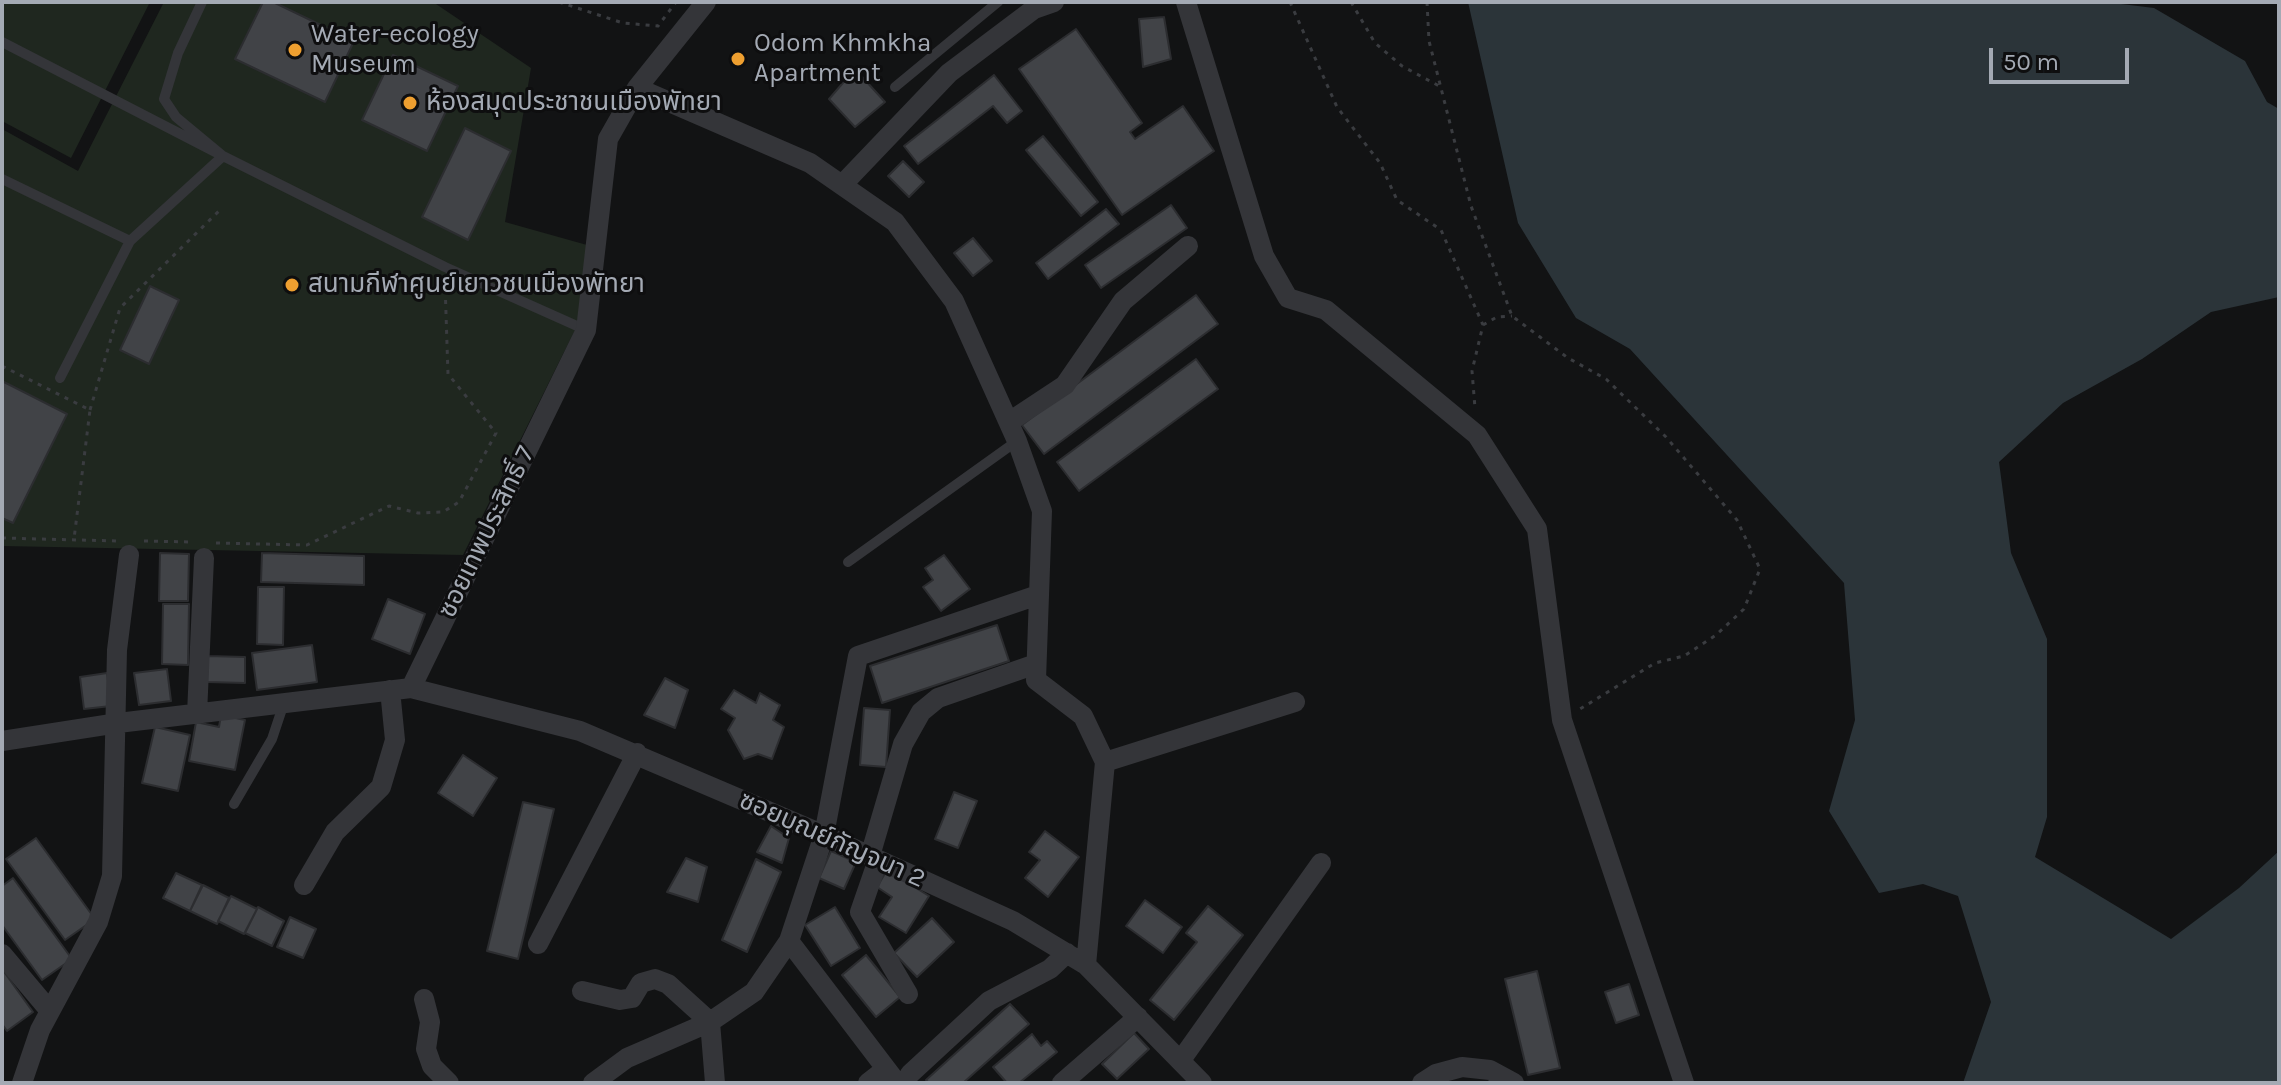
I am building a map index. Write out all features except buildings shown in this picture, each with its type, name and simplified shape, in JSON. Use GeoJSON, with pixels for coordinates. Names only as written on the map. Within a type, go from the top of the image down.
{"type":"FeatureCollection","features":[{"type":"Feature","properties":{"kind":"street","name":"ซอยเทพประสิทธิ์ 7"},"geometry":{"type":"LineString","coordinates":[[411,688],[586,330],[608,139],[637,88],[706,2]]}},
{"type":"Feature","properties":{"kind":"street"},"geometry":{"type":"LineString","coordinates":[[842,185],[949,73],[1034,9],[1054,2]]}},
{"type":"Feature","properties":{"kind":"street"},"geometry":{"type":"LineString","coordinates":[[1186,2],[1264,256],[1288,298],[1326,310],[1477,435],[1537,529],[1562,720],[1684,1083]]}},
{"type":"Feature","properties":{"kind":"street"},"geometry":{"type":"LineString","coordinates":[[637,88],[810,163],[895,222],[954,301],[1013,432],[1042,511],[1036,680],[1083,716],[1105,762],[1086,965]]}},
{"type":"Feature","properties":{"kind":"street"},"geometry":{"type":"LineString","coordinates":[[1013,432],[1065,385],[1082,365],[1123,301],[1188,246]]}},
{"type":"Feature","properties":{"kind":"street"},"geometry":{"type":"LineString","coordinates":[[22,1083],[50,1011],[98,922],[112,876],[119,620],[128,546]]}},
{"type":"Feature","properties":{"kind":"street"},"geometry":{"type":"LineString","coordinates":[[197,714],[205,548]]}},
{"type":"Feature","properties":{"kind":"street"},"geometry":{"type":"LineString","coordinates":[[593,1083],[627,1058],[710,1022],[754,992],[789,941],[824,835],[858,656],[1038,595]]}},
{"type":"Feature","properties":{"kind":"street"},"geometry":{"type":"LineString","coordinates":[[908,994],[860,912],[903,744],[921,712],[938,698],[1036,664]]}},
{"type":"Feature","properties":{"kind":"street"},"geometry":{"type":"LineString","coordinates":[[2,741],[118,723],[411,688]]}},
{"type":"Feature","properties":{"kind":"street","name":"ซอยบุณย์กัญจนา 2"},"geometry":{"type":"LineString","coordinates":[[411,688],[580,731],[637,753],[1013,921],[1086,965],[1202,1083]]}},
{"type":"Feature","properties":{"kind":"street"},"geometry":{"type":"LineString","coordinates":[[304,885],[335,832],[381,787],[395,740],[390,690]]}},
{"type":"Feature","properties":{"kind":"street"},"geometry":{"type":"LineString","coordinates":[[1105,762],[1295,702]]}},
{"type":"Feature","properties":{"kind":"street"},"geometry":{"type":"LineString","coordinates":[[538,944],[637,753]]}},
{"type":"Feature","properties":{"kind":"street"},"geometry":{"type":"LineString","coordinates":[[1181,1060],[1321,863]]}},
{"type":"Feature","properties":{"kind":"street"},"geometry":{"type":"LineString","coordinates":[[789,941],[898,1076]]}},
{"type":"Feature","properties":{"kind":"street"},"geometry":{"type":"LineString","coordinates":[[868,1083],[898,1076],[989,1001],[1050,969],[1067,953]]}},
{"type":"Feature","properties":{"kind":"street"},"geometry":{"type":"LineString","coordinates":[[2,954],[50,1011]]}},
{"type":"Feature","properties":{"kind":"street"},"geometry":{"type":"LineString","coordinates":[[582,991],[604,998],[632,998],[641,983],[655,979],[668,984],[710,1022],[715,1083]]}},
{"type":"Feature","properties":{"kind":"street"},"geometry":{"type":"LineString","coordinates":[[424,999],[430,1022],[426,1049],[432,1066],[449,1083]]}},
{"type":"Feature","properties":{"kind":"street"},"geometry":{"type":"LineString","coordinates":[[1062,1083],[1138,1017]]}},
{"type":"Feature","properties":{"kind":"street"},"geometry":{"type":"LineString","coordinates":[[1422,1083],[1436,1074],[1462,1067],[1490,1070],[1514,1083]]}},
{"type":"Feature","properties":{"kind":"lane"},"geometry":{"type":"LineString","coordinates":[[202,2],[178,53],[164,99],[176,117],[223,156]]}},
{"type":"Feature","properties":{"kind":"lane"},"geometry":{"type":"LineString","coordinates":[[895,87],[998,2]]}},
{"type":"Feature","properties":{"kind":"lane"},"geometry":{"type":"LineString","coordinates":[[2,42],[445,267],[586,330]]}},
{"type":"Feature","properties":{"kind":"lane"},"geometry":{"type":"LineString","coordinates":[[60,378],[130,241],[223,156]]}},
{"type":"Feature","properties":{"kind":"lane"},"geometry":{"type":"LineString","coordinates":[[2,179],[130,241]]}},
{"type":"Feature","properties":{"kind":"lane"},"geometry":{"type":"LineString","coordinates":[[848,562],[1013,432]]}},
{"type":"Feature","properties":{"kind":"lane"},"geometry":{"type":"LineString","coordinates":[[234,804],[272,739],[284,703]]}},
{"type":"Feature","properties":{"kind":"path"},"geometry":{"type":"LineString","coordinates":[[559,2],[623,23],[658,26],[676,2]]}},
{"type":"Feature","properties":{"kind":"path"},"geometry":{"type":"LineString","coordinates":[[1290,2],[1337,107],[1380,163],[1397,200],[1441,230],[1483,325],[1472,371],[1477,435]]}},
{"type":"Feature","properties":{"kind":"path"},"geometry":{"type":"LineString","coordinates":[[1351,2],[1375,43],[1402,66],[1441,87]]}},
{"type":"Feature","properties":{"kind":"path"},"geometry":{"type":"LineString","coordinates":[[1427,2],[1429,41],[1471,206],[1512,316],[1568,358],[1606,379],[1666,437],[1737,520],[1760,569],[1744,609],[1716,635],[1684,656],[1655,663],[1562,720]]}},
{"type":"Feature","properties":{"kind":"path"},"geometry":{"type":"LineString","coordinates":[[74,540],[90,410],[120,308],[222,208]]}},
{"type":"Feature","properties":{"kind":"path"},"geometry":{"type":"LineString","coordinates":[[2,538],[205,548],[307,545],[389,506],[418,513],[443,512],[459,502],[496,433],[448,374],[445,267]]}},
{"type":"Feature","properties":{"kind":"path"},"geometry":{"type":"LineString","coordinates":[[1483,325],[1497,317],[1512,316]]}},
{"type":"Feature","properties":{"kind":"path"},"geometry":{"type":"LineString","coordinates":[[2,366],[90,410]]}},
{"type":"Feature","properties":{"kind":"shaded area"},"geometry":{"type":"Polygon","coordinates":[[[2,2],[150,2],[71,158],[2,121],[2,2]]]}},
{"type":"Feature","properties":{"kind":"shaded area","name":"สนามกีฬาศูนย์เยาวชนเมืองพัทยา"},"geometry":{"type":"Polygon","coordinates":[[[164,2],[433,2],[531,68],[505,222],[587,245],[577,326],[463,555],[2,546],[2,129],[78,171],[164,2]]]}},
{"type":"Feature","properties":{"kind":"shaded area"},"geometry":{"type":"Polygon","coordinates":[[[1468,2],[2105,2],[2154,8],[2245,61],[2267,102],[2279,109],[2279,297],[2211,312],[2142,359],[2063,403],[1999,462],[2011,553],[2047,639],[2047,817],[2035,857],[2171,939],[2239,888],[2279,851],[2279,1083],[1963,1083],[1991,1002],[1958,896],[1923,884],[1879,893],[1829,811],[1855,720],[1844,583],[1630,349],[1576,318],[1518,223],[1468,2]]]}},
{"type":"Feature","properties":{"kind":"place","name":"Water-ecology Museum"},"geometry":{"type":"Point","coordinates":[295,50]}},
{"type":"Feature","properties":{"kind":"place","name":"Odom Khmkha Apartment"},"geometry":{"type":"Point","coordinates":[738,59]}},
{"type":"Feature","properties":{"kind":"place","name":"ห้องสมุดประชาชนเมืองพัทยา"},"geometry":{"type":"Point","coordinates":[410,103]}},
{"type":"Feature","properties":{"kind":"place","name":"สนามกีฬาศูนย์เยาวชนเมืองพัทยา"},"geometry":{"type":"Point","coordinates":[292,285]}}]}
